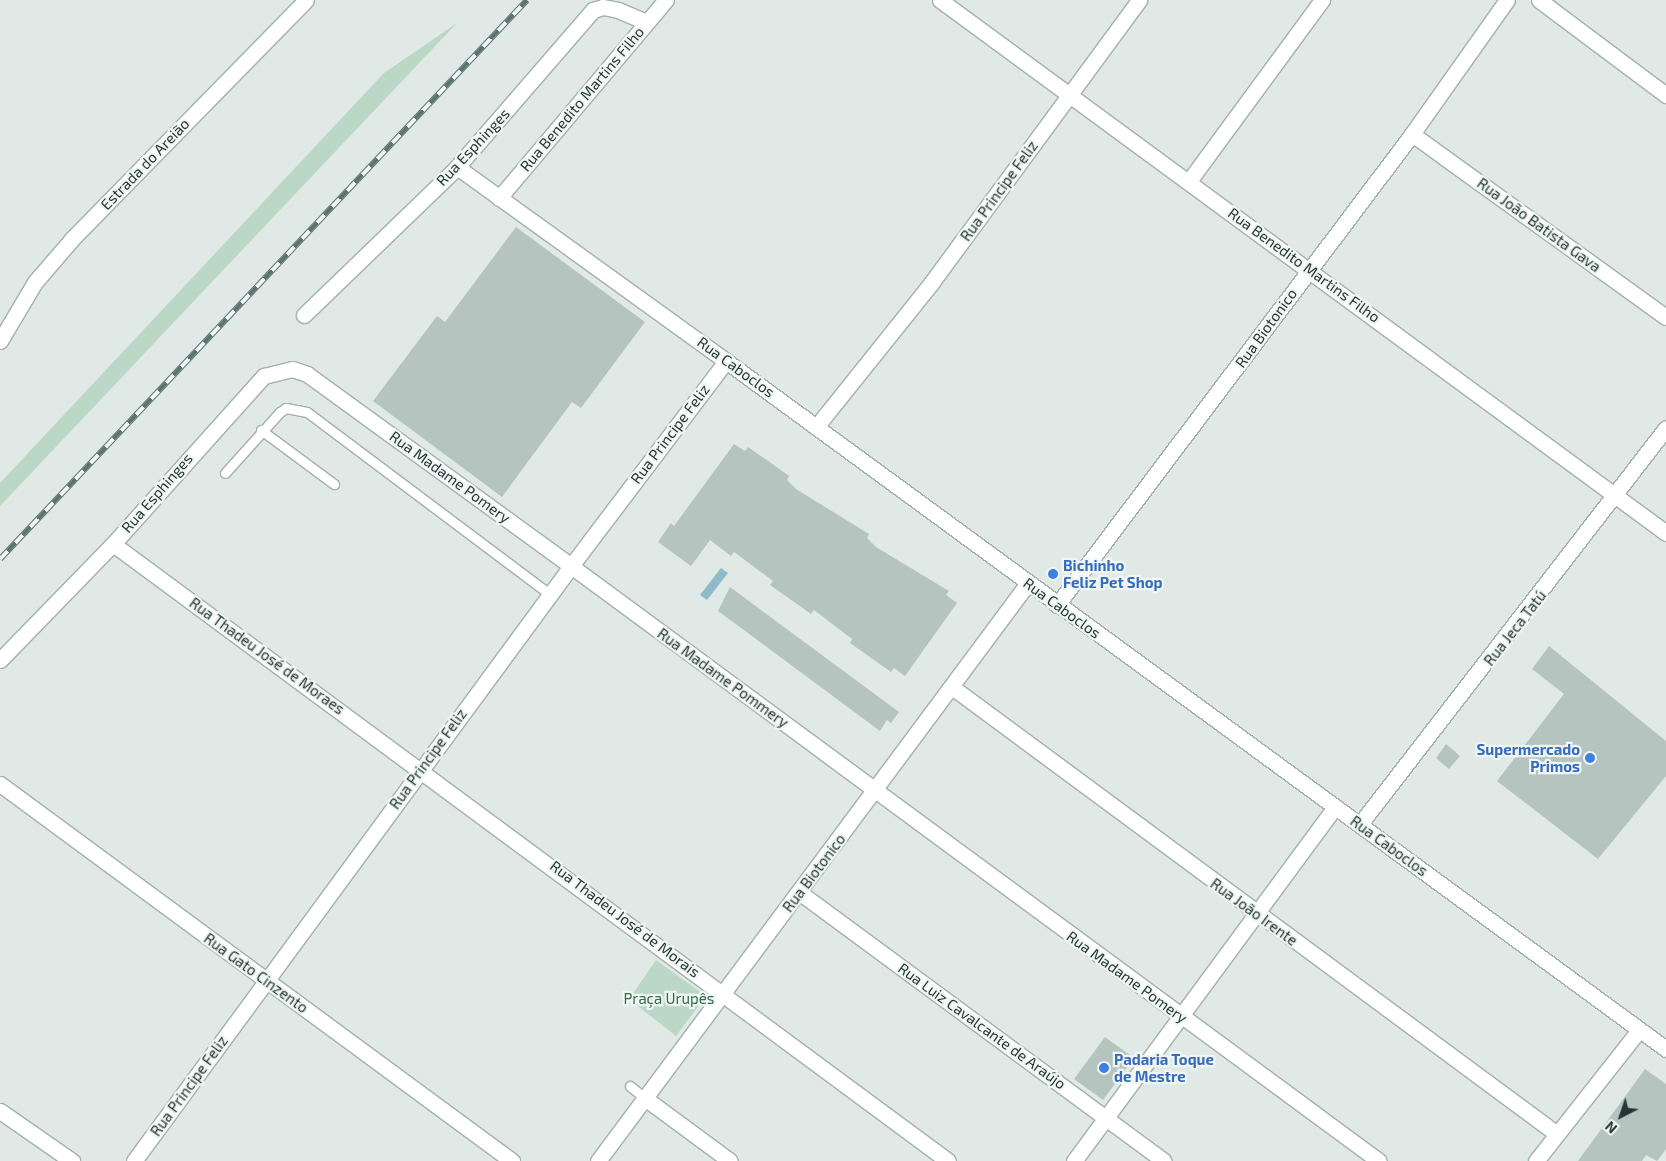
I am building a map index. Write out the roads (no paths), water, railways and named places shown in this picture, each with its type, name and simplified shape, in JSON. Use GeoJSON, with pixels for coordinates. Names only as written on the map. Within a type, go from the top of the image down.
{"type":"FeatureCollection","features":[{"type":"Feature","properties":{"kind":"street","name":"Estrada do Areião"},"geometry":{"type":"LineString","coordinates":[[0,341],[35,282],[72,239],[306,0]]}},
{"type":"Feature","properties":{"kind":"street","name":"Rua Benedito Martins Filho"},"geometry":{"type":"LineString","coordinates":[[499,198],[666,0]]}},
{"type":"Feature","properties":{"kind":"street","name":"Rua Principe Feliz"},"geometry":{"type":"LineString","coordinates":[[816,427],[932,282],[1139,0]]}},
{"type":"Feature","properties":{"kind":"street"},"geometry":{"type":"LineString","coordinates":[[1188,182],[1322,0]]}},
{"type":"Feature","properties":{"kind":"street","name":"Rua Biotonico"},"geometry":{"type":"LineString","coordinates":[[1057,605],[1412,134],[1508,0]]}},
{"type":"Feature","properties":{"kind":"street"},"geometry":{"type":"LineString","coordinates":[[1539,0],[1666,95]]}},
{"type":"Feature","properties":{"kind":"street","name":"Rua Benedito Martins Filho"},"geometry":{"type":"LineString","coordinates":[[948,2],[1070,95],[1310,269],[1666,533]]}},
{"type":"Feature","properties":{"kind":"street","name":"Rua Esphinges"},"geometry":{"type":"LineString","coordinates":[[304,315],[457,167],[593,10],[612,8],[646,22]]}},
{"type":"Feature","properties":{"kind":"street","name":"Rua João Batista Gava"},"geometry":{"type":"LineString","coordinates":[[1412,134],[1666,317]]}},
{"type":"Feature","properties":{"kind":"street","name":"Rua Caboclos"},"geometry":{"type":"LineString","coordinates":[[457,167],[726,360],[1057,605],[1360,824],[1666,1049]]}},
{"type":"Feature","properties":{"kind":"street","name":"Rua Principe Feliz"},"geometry":{"type":"LineString","coordinates":[[134,1161],[549,594],[726,360]]}},
{"type":"Feature","properties":{"kind":"street","name":"Rua Esphinges"},"geometry":{"type":"LineString","coordinates":[[0,660],[113,544],[264,376],[292,369],[329,388]]}},
{"type":"Feature","properties":{"kind":"street","name":"Rua Madame Pomery"},"geometry":{"type":"LineString","coordinates":[[329,388],[571,566]]}},
{"type":"Feature","properties":{"kind":"street","name":"Rua Jeca Tatú"},"geometry":{"type":"LineString","coordinates":[[1360,824],[1617,496],[1666,428]]}},
{"type":"Feature","properties":{"kind":"street","name":"Rua Thadeu José de Moraes"},"geometry":{"type":"LineString","coordinates":[[113,544],[422,768]]}},
{"type":"Feature","properties":{"kind":"street","name":"Rua Madame Pommery"},"geometry":{"type":"LineString","coordinates":[[571,566],[875,791]]}},
{"type":"Feature","properties":{"kind":"street","name":"Rua Biotonico"},"geometry":{"type":"LineString","coordinates":[[598,1161],[646,1099],[1028,583]]}},
{"type":"Feature","properties":{"kind":"street","name":"Rua João Irente"},"geometry":{"type":"LineString","coordinates":[[952,687],[1256,914],[1557,1134]]}},
{"type":"Feature","properties":{"kind":"street","name":"Rua Thadeu José de Morais"},"geometry":{"type":"LineString","coordinates":[[422,768],[948,1161]]}},
{"type":"Feature","properties":{"kind":"street","name":"Rua Gato Cinzento"},"geometry":{"type":"LineString","coordinates":[[0,784],[512,1161]]}},
{"type":"Feature","properties":{"kind":"street","name":"Rua Madame Pomery"},"geometry":{"type":"LineString","coordinates":[[875,791],[1379,1161]]}},
{"type":"Feature","properties":{"kind":"street"},"geometry":{"type":"LineString","coordinates":[[1074,1161],[1335,807]]}},
{"type":"Feature","properties":{"kind":"street","name":"Rua Luiz Cavalcante de Araújo"},"geometry":{"type":"LineString","coordinates":[[799,892],[1164,1161]]}},
{"type":"Feature","properties":{"kind":"street"},"geometry":{"type":"LineString","coordinates":[[1536,1161],[1639,1030]]}},
{"type":"Feature","properties":{"kind":"street"},"geometry":{"type":"LineString","coordinates":[[646,1099],[730,1161]]}},
{"type":"Feature","properties":{"kind":"street"},"geometry":{"type":"LineString","coordinates":[[0,1110],[72,1161]]}},
{"type":"Feature","properties":{"kind":"lane"},"geometry":{"type":"LineString","coordinates":[[226,473],[261,430],[286,408],[307,412],[549,594]]}},
{"type":"Feature","properties":{"kind":"lane"},"geometry":{"type":"LineString","coordinates":[[261,430],[334,484]]}},
{"type":"Feature","properties":{"kind":"lane"},"geometry":{"type":"LineString","coordinates":[[630,1086],[646,1099]]}},
{"type":"Feature","properties":{"kind":"water"},"geometry":{"type":"Polygon","coordinates":[[[721,568],[728,573],[707,600],[700,595],[721,568]]]}},
{"type":"Feature","properties":{"kind":"railway"},"geometry":{"type":"LineString","coordinates":[[0,559],[527,0]]}},
{"type":"Feature","properties":{"kind":"place","name":"Bichinho Feliz Pet Shop"},"geometry":{"type":"Point","coordinates":[1053,574]}},
{"type":"Feature","properties":{"kind":"place","name":"Supermercado Primos"},"geometry":{"type":"Point","coordinates":[1590,758]}},
{"type":"Feature","properties":{"kind":"place","name":"Padaria Toque de Mestre"},"geometry":{"type":"Point","coordinates":[1104,1068]}},
{"type":"Feature","properties":{"kind":"park label","name":"Praça Urupês"},"geometry":{"type":"Point","coordinates":[669,999]}}]}
